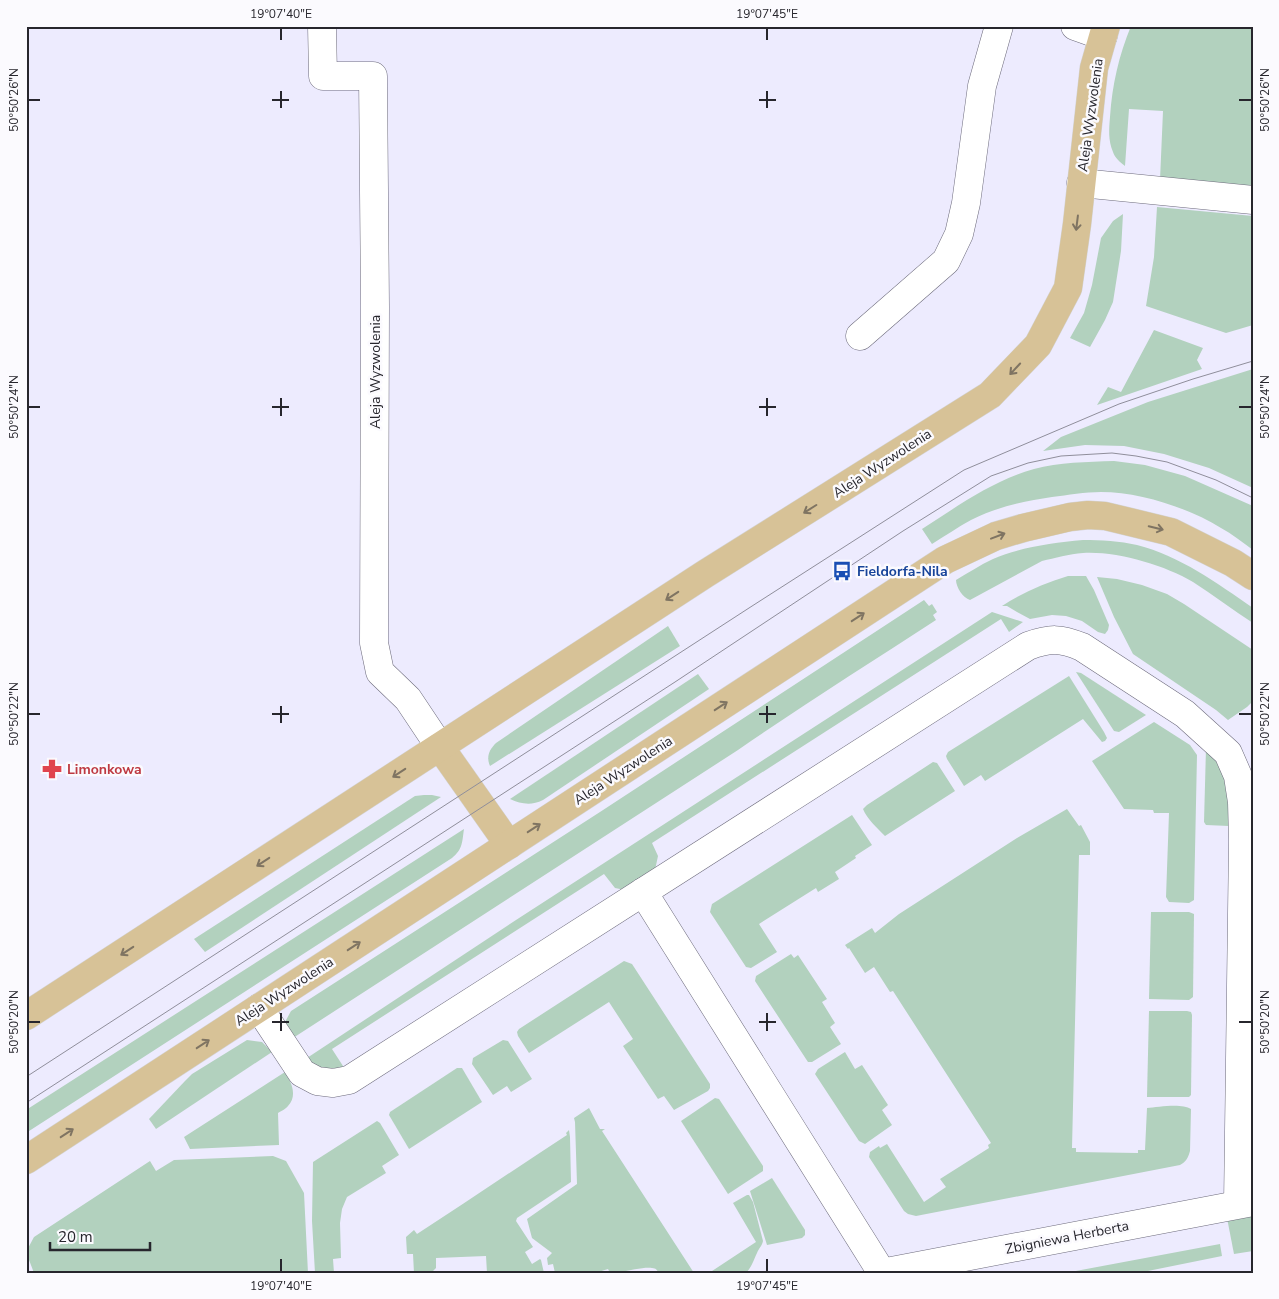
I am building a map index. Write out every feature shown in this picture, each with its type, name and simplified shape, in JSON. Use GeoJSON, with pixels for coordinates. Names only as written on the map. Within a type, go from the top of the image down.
{"type":"FeatureCollection","features":[{"type":"Feature","properties":{"kind":"main road","name":"Aleja Wyzwolenia"},"geometry":{"type":"LineString","coordinates":[[26,1016],[706,574],[990,395],[1038,344],[1068,288],[1094,68],[1104,31]]}},
{"type":"Feature","properties":{"kind":"main road","name":"Aleja Wyzwolenia"},"geometry":{"type":"LineString","coordinates":[[26,1160],[945,560],[996,536],[1044,522],[1088,515],[1104,516],[1172,532],[1233,563],[1253,576]]}},
{"type":"Feature","properties":{"kind":"main road"},"geometry":{"type":"LineString","coordinates":[[440,747],[509,845]]}},
{"type":"Feature","properties":{"kind":"street","name":"Aleja Wyzwolenia"},"geometry":{"type":"LineString","coordinates":[[322,26],[323,76],[373,76],[375,296],[374,643],[380,672],[408,699],[440,747]]}},
{"type":"Feature","properties":{"kind":"street"},"geometry":{"type":"LineString","coordinates":[[860,336],[946,261],[959,234],[966,203],[982,86],[999,26]]}},
{"type":"Feature","properties":{"kind":"street"},"geometry":{"type":"LineString","coordinates":[[1076,26],[1104,31]]}},
{"type":"Feature","properties":{"kind":"street"},"geometry":{"type":"LineString","coordinates":[[1081,183],[1253,200]]}},
{"type":"Feature","properties":{"kind":"street"},"geometry":{"type":"LineString","coordinates":[[259,1008],[302,1073],[317,1080],[333,1083],[349,1080],[1028,646],[1046,640],[1065,641],[1082,647],[1186,714],[1228,753],[1238,776],[1242,802],[1243,841],[1246,1203]]}},
{"type":"Feature","properties":{"kind":"street"},"geometry":{"type":"LineString","coordinates":[[643,892],[882,1273]]}},
{"type":"Feature","properties":{"kind":"street","name":"Zbigniewa Herberta"},"geometry":{"type":"LineString","coordinates":[[882,1273],[1246,1203]]}},
{"type":"Feature","properties":{"kind":"green space"},"geometry":{"type":"Polygon","coordinates":[[[1131,26],[1253,26],[1253,185],[1234,188],[1160,180],[1163,111],[1129,109],[1125,166],[1116,158],[1111,148],[1109,126],[1112,93],[1123,48],[1131,26]]]}},
{"type":"Feature","properties":{"kind":"green space"},"geometry":{"type":"Polygon","coordinates":[[[1157,207],[1253,216],[1253,325],[1226,333],[1146,306],[1154,257],[1157,207]]]}},
{"type":"Feature","properties":{"kind":"green space"},"geometry":{"type":"Polygon","coordinates":[[[1123,214],[1121,251],[1113,302],[1090,347],[1070,338],[1084,313],[1092,285],[1101,238],[1113,221],[1123,214]]]}},
{"type":"Feature","properties":{"kind":"green space"},"geometry":{"type":"Polygon","coordinates":[[[1154,330],[1203,348],[1197,360],[1202,369],[1097,405],[1108,387],[1121,392],[1154,330]]]}},
{"type":"Feature","properties":{"kind":"green space"},"geometry":{"type":"Polygon","coordinates":[[[1253,369],[1253,488],[1209,468],[1164,454],[1124,446],[1085,445],[1043,451],[1061,437],[1148,402],[1253,369]]]}},
{"type":"Feature","properties":{"kind":"green space"},"geometry":{"type":"Polygon","coordinates":[[[1114,461],[1145,465],[1185,476],[1253,506],[1253,550],[1225,530],[1194,514],[1164,502],[1116,493],[1095,492],[1076,494],[1011,505],[971,520],[932,544],[922,529],[990,487],[1019,474],[1053,465],[1114,461]]]}},
{"type":"Feature","properties":{"kind":"green space"},"geometry":{"type":"Polygon","coordinates":[[[1083,540],[1137,545],[1183,563],[1253,608],[1253,623],[1193,582],[1181,576],[1140,560],[1110,554],[1078,554],[1042,561],[970,600],[962,595],[957,586],[956,580],[993,559],[1037,546],[1083,540]]]}},
{"type":"Feature","properties":{"kind":"green space"},"geometry":{"type":"Polygon","coordinates":[[[1068,576],[1086,576],[1109,625],[1105,634],[1098,632],[1082,621],[1066,616],[1052,615],[1030,619],[1007,606],[1002,606],[1034,589],[1068,576]]]}},
{"type":"Feature","properties":{"kind":"green space"},"geometry":{"type":"Polygon","coordinates":[[[1097,577],[1117,579],[1142,585],[1167,594],[1253,650],[1253,701],[1228,720],[1133,654],[1114,617],[1097,577]]]}},
{"type":"Feature","properties":{"kind":"green space"},"geometry":{"type":"Polygon","coordinates":[[[924,600],[929,606],[932,604],[937,612],[933,615],[936,620],[293,1038],[285,1022],[291,1011],[924,600]]]}},
{"type":"Feature","properties":{"kind":"green space"},"geometry":{"type":"Polygon","coordinates":[[[992,612],[1023,622],[1009,632],[1001,619],[652,843],[658,856],[655,870],[625,890],[615,888],[604,874],[332,1049],[343,1066],[339,1074],[322,1073],[307,1058],[516,920],[992,612]]]}},
{"type":"Feature","properties":{"kind":"green space"},"geometry":{"type":"Polygon","coordinates":[[[668,626],[680,646],[490,766],[489,754],[496,743],[668,626]]]}},
{"type":"Feature","properties":{"kind":"green space"},"geometry":{"type":"Polygon","coordinates":[[[1076,672],[1081,673],[1146,715],[1119,732],[1114,731],[1076,672]]]}},
{"type":"Feature","properties":{"kind":"green space"},"geometry":{"type":"Polygon","coordinates":[[[698,674],[709,689],[543,800],[526,804],[510,799],[698,674]]]}},
{"type":"Feature","properties":{"kind":"green space"},"geometry":{"type":"Polygon","coordinates":[[[1069,676],[1104,732],[1107,738],[1105,741],[1102,742],[1083,719],[985,781],[981,775],[964,786],[947,759],[948,752],[1069,676]]]}},
{"type":"Feature","properties":{"kind":"green space"},"geometry":{"type":"Polygon","coordinates":[[[1154,722],[1190,745],[1197,755],[1194,900],[1189,903],[1169,902],[1166,897],[1169,813],[1154,813],[1153,810],[1124,809],[1092,761],[1154,722]]]}},
{"type":"Feature","properties":{"kind":"green space"},"geometry":{"type":"Polygon","coordinates":[[[1206,748],[1221,767],[1229,789],[1229,826],[1206,825],[1204,822],[1206,748]]]}},
{"type":"Feature","properties":{"kind":"green space"},"geometry":{"type":"Polygon","coordinates":[[[933,762],[937,763],[955,791],[885,836],[870,820],[863,809],[933,762]]]}},
{"type":"Feature","properties":{"kind":"green space"},"geometry":{"type":"Polygon","coordinates":[[[415,796],[441,797],[205,952],[194,939],[415,796]]]}},
{"type":"Feature","properties":{"kind":"green space"},"geometry":{"type":"Polygon","coordinates":[[[1067,809],[1079,826],[1081,825],[1090,842],[1090,855],[1079,855],[1072,1148],[1076,1148],[1076,1152],[1138,1153],[1138,1150],[1145,1150],[1147,1108],[1176,1106],[1191,1109],[1190,1151],[1185,1161],[1180,1165],[916,1216],[908,1214],[904,1211],[869,1157],[870,1152],[879,1146],[880,1148],[887,1144],[924,1202],[946,1187],[940,1179],[989,1148],[988,1145],[991,1143],[893,991],[890,992],[874,967],[865,973],[849,948],[845,945],[872,928],[875,933],[899,914],[1017,838],[1067,809]]]}},
{"type":"Feature","properties":{"kind":"green space"},"geometry":{"type":"Polygon","coordinates":[[[852,815],[872,845],[835,872],[839,879],[818,892],[816,888],[759,924],[777,952],[751,968],[746,967],[710,912],[712,904],[852,815]]]}},
{"type":"Feature","properties":{"kind":"green space"},"geometry":{"type":"Polygon","coordinates":[[[464,829],[460,848],[452,858],[26,1133],[26,1110],[464,829]]]}},
{"type":"Feature","properties":{"kind":"green space"},"geometry":{"type":"Polygon","coordinates":[[[1151,912],[1189,912],[1194,914],[1193,997],[1189,1000],[1149,999],[1151,912]]]}},
{"type":"Feature","properties":{"kind":"green space"},"geometry":{"type":"Polygon","coordinates":[[[791,954],[794,958],[798,955],[827,999],[822,1002],[835,1023],[830,1027],[841,1044],[812,1062],[808,1062],[755,981],[756,976],[791,954]]]}},
{"type":"Feature","properties":{"kind":"green space"},"geometry":{"type":"Polygon","coordinates":[[[624,961],[632,964],[710,1084],[708,1091],[674,1110],[664,1096],[658,1099],[623,1046],[633,1039],[609,1002],[529,1053],[518,1036],[517,1032],[519,1029],[624,961]]]}},
{"type":"Feature","properties":{"kind":"green space"},"geometry":{"type":"Polygon","coordinates":[[[1149,1011],[1191,1012],[1191,1095],[1189,1097],[1147,1097],[1149,1011]]]}},
{"type":"Feature","properties":{"kind":"green space"},"geometry":{"type":"Polygon","coordinates":[[[247,1040],[262,1042],[272,1052],[156,1129],[149,1119],[192,1074],[247,1040]]]}},
{"type":"Feature","properties":{"kind":"green space"},"geometry":{"type":"Polygon","coordinates":[[[503,1040],[508,1041],[532,1079],[511,1092],[507,1086],[493,1095],[472,1064],[473,1058],[503,1040]]]}},
{"type":"Feature","properties":{"kind":"green space"},"geometry":{"type":"Polygon","coordinates":[[[845,1052],[855,1069],[862,1065],[888,1105],[882,1110],[892,1125],[865,1144],[859,1141],[815,1074],[818,1069],[845,1052]]]}},
{"type":"Feature","properties":{"kind":"green space"},"geometry":{"type":"Polygon","coordinates":[[[457,1068],[462,1068],[482,1102],[409,1149],[389,1115],[390,1112],[457,1068]]]}},
{"type":"Feature","properties":{"kind":"green space"},"geometry":{"type":"Polygon","coordinates":[[[285,1072],[291,1084],[293,1097],[288,1106],[278,1113],[279,1145],[190,1149],[184,1137],[285,1072]]]}},
{"type":"Feature","properties":{"kind":"green space"},"geometry":{"type":"Polygon","coordinates":[[[715,1098],[719,1099],[763,1166],[763,1171],[728,1194],[681,1121],[715,1098]]]}},
{"type":"Feature","properties":{"kind":"green space"},"geometry":{"type":"Polygon","coordinates":[[[589,1108],[600,1129],[605,1129],[602,1131],[694,1273],[659,1273],[656,1269],[648,1268],[610,1273],[608,1269],[595,1273],[555,1273],[553,1264],[548,1265],[547,1258],[552,1253],[532,1238],[527,1219],[577,1184],[574,1118],[589,1108]]]}},
{"type":"Feature","properties":{"kind":"green space"},"geometry":{"type":"Polygon","coordinates":[[[377,1121],[399,1155],[382,1166],[386,1173],[347,1197],[342,1209],[340,1223],[341,1258],[333,1259],[334,1273],[315,1273],[312,1221],[313,1162],[377,1121]]]}},
{"type":"Feature","properties":{"kind":"green space"},"geometry":{"type":"Polygon","coordinates":[[[569,1130],[571,1182],[517,1218],[516,1221],[533,1247],[525,1252],[532,1264],[541,1260],[544,1273],[487,1273],[486,1256],[436,1258],[436,1268],[431,1273],[414,1273],[413,1254],[407,1254],[406,1237],[414,1230],[417,1234],[454,1210],[567,1135],[566,1133],[569,1130]]]}},
{"type":"Feature","properties":{"kind":"green space"},"geometry":{"type":"Polygon","coordinates":[[[273,1156],[286,1161],[304,1193],[308,1273],[34,1273],[26,1252],[34,1237],[150,1161],[156,1171],[174,1160],[273,1156]]]}},
{"type":"Feature","properties":{"kind":"green space"},"geometry":{"type":"Polygon","coordinates":[[[772,1178],[805,1230],[805,1235],[802,1238],[767,1245],[750,1191],[772,1178]]]}},
{"type":"Feature","properties":{"kind":"green space"},"geometry":{"type":"Polygon","coordinates":[[[749,1195],[753,1202],[763,1241],[752,1265],[746,1273],[709,1273],[756,1242],[733,1203],[749,1195]]]}},
{"type":"Feature","properties":{"kind":"green space"},"geometry":{"type":"Polygon","coordinates":[[[1253,1213],[1253,1251],[1234,1254],[1227,1218],[1253,1213]]]}},
{"type":"Feature","properties":{"kind":"green space"},"geometry":{"type":"Polygon","coordinates":[[[1220,1244],[1222,1256],[1138,1273],[1065,1273],[1220,1244]]]}},
{"type":"Feature","properties":{"kind":"tram line"},"geometry":{"type":"LineString","coordinates":[[26,1077],[964,470],[1119,404],[1253,361]]}},
{"type":"Feature","properties":{"kind":"tram line"},"geometry":{"type":"LineString","coordinates":[[26,1103],[675,682],[903,531],[991,476],[1028,463],[1061,456],[1112,453],[1167,462],[1216,480],[1253,498]]}},
{"type":"Feature","properties":{"kind":"place","name":"Fieldorfa-Nila"},"geometry":{"type":"Point","coordinates":[842,571]}},
{"type":"Feature","properties":{"kind":"place","name":"Limonkowa"},"geometry":{"type":"Point","coordinates":[52,769]}}]}
